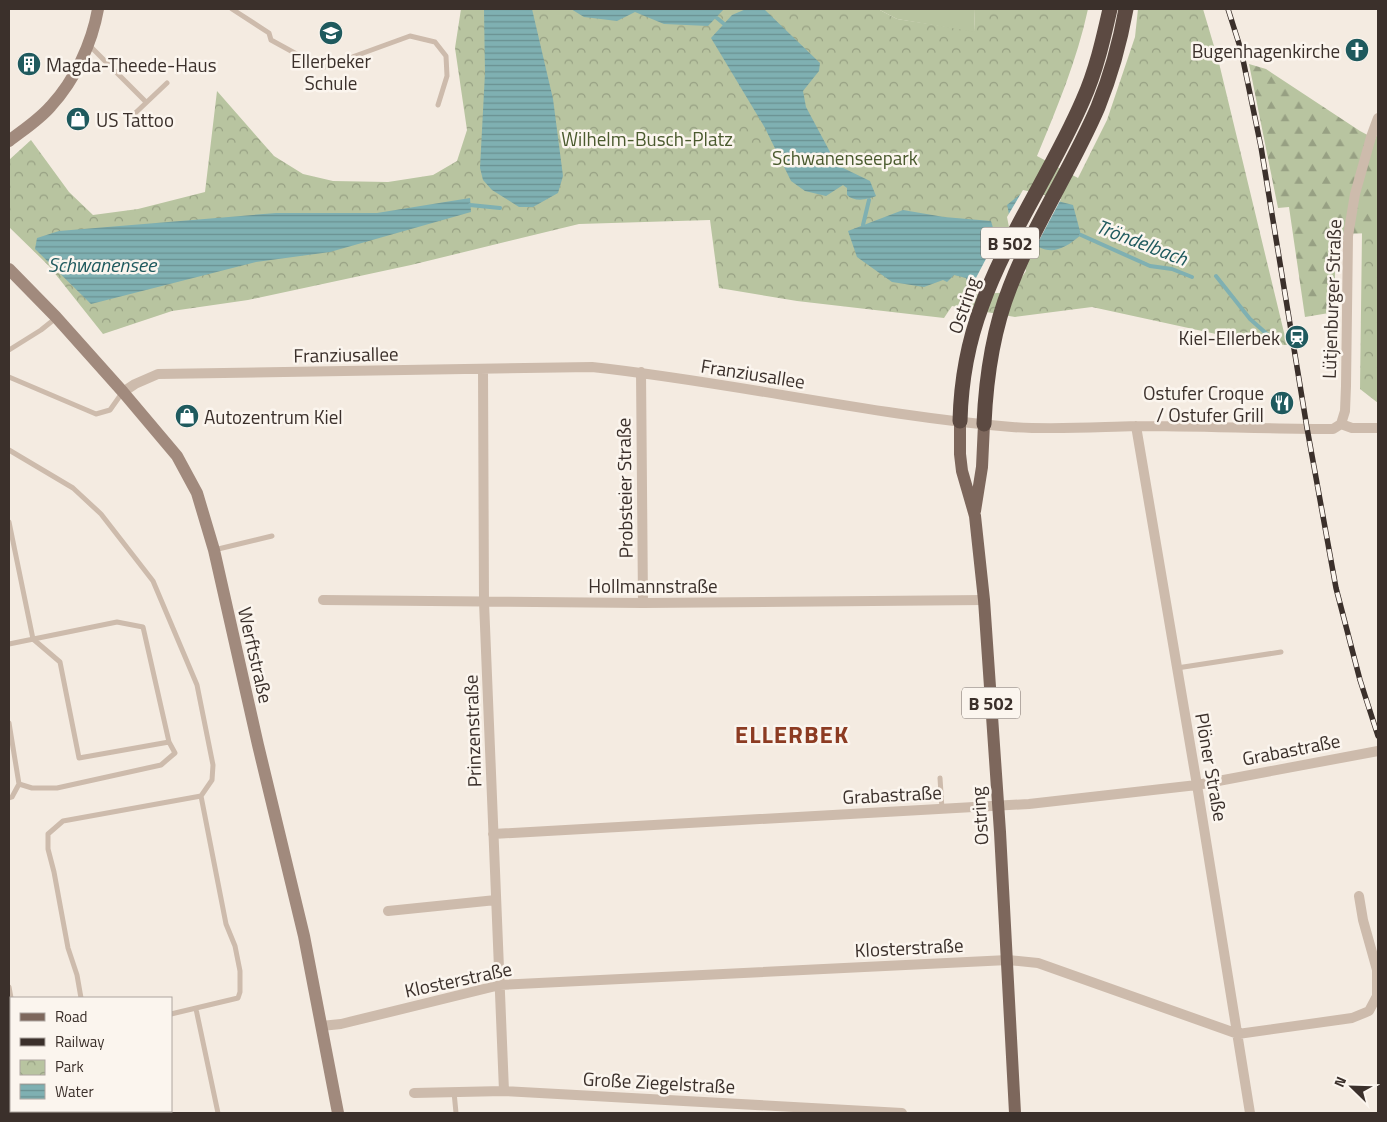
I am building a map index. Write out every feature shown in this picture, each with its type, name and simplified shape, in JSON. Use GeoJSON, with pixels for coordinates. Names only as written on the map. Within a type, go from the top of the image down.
{"type":"FeatureCollection","features":[{"type":"Feature","properties":{"kind":"highway","name":"Ostring"},"geometry":{"type":"LineString","coordinates":[[960,421],[961,392],[974,329],[986,294],[1003,257],[1054,162],[1075,118],[1092,76],[1110,9]]}},
{"type":"Feature","properties":{"kind":"highway","name":"Ostring"},"geometry":{"type":"LineString","coordinates":[[984,424],[986,388],[996,334],[1008,292],[1018,268],[1090,125],[1108,81],[1121,38],[1126,9]]}},
{"type":"Feature","properties":{"kind":"main road"},"geometry":{"type":"LineString","coordinates":[[9,141],[51,106],[78,66],[88,44],[98,9]]}},
{"type":"Feature","properties":{"kind":"main road","name":"Werftstraße"},"geometry":{"type":"LineString","coordinates":[[9,269],[56,317],[177,456],[188,473],[197,493],[214,550],[304,936],[338,1113]]}},
{"type":"Feature","properties":{"kind":"main road","name":"Ostring"},"geometry":{"type":"LineString","coordinates":[[960,421],[962,472],[975,516],[984,600],[1008,960],[1015,1113]]}},
{"type":"Feature","properties":{"kind":"main road","name":"Ostring"},"geometry":{"type":"LineString","coordinates":[[975,516],[982,467],[984,424]]}},
{"type":"Feature","properties":{"kind":"street","name":"Lütjenburger Straße"},"geometry":{"type":"LineString","coordinates":[[1341,424],[1346,386],[1348,236],[1355,194],[1378,118]]}},
{"type":"Feature","properties":{"kind":"street","name":"Franziusallee"},"geometry":{"type":"LineString","coordinates":[[123,392],[158,374],[592,367],[641,372],[869,410],[984,424],[1053,428],[1136,426],[1333,429],[1341,424],[1352,428],[1378,428]]}},
{"type":"Feature","properties":{"kind":"street","name":"Prinzenstraße"},"geometry":{"type":"LineString","coordinates":[[483,369],[484,602],[504,1091]]}},
{"type":"Feature","properties":{"kind":"street","name":"Probsteier Straße"},"geometry":{"type":"LineString","coordinates":[[641,372],[643,603]]}},
{"type":"Feature","properties":{"kind":"street","name":"Plöner Straße"},"geometry":{"type":"LineString","coordinates":[[1136,426],[1250,1113]]}},
{"type":"Feature","properties":{"kind":"street","name":"Hollmannstraße"},"geometry":{"type":"LineString","coordinates":[[322,600],[643,603],[984,600]]}},
{"type":"Feature","properties":{"kind":"street","name":"Grabastraße"},"geometry":{"type":"LineString","coordinates":[[493,834],[998,806],[1197,785],[1378,751]]}},
{"type":"Feature","properties":{"kind":"street","name":"Klosterstraße"},"geometry":{"type":"LineString","coordinates":[[321,1026],[341,1024],[500,985],[1008,960],[1038,963],[1238,1034],[1352,1018],[1369,1011],[1377,996],[1377,970],[1363,920],[1359,896]]}},
{"type":"Feature","properties":{"kind":"street"},"geometry":{"type":"LineString","coordinates":[[388,911],[496,900]]}},
{"type":"Feature","properties":{"kind":"street","name":"Große Ziegelstraße"},"geometry":{"type":"LineString","coordinates":[[414,1093],[504,1091],[902,1113]]}},
{"type":"Feature","properties":{"kind":"lane"},"geometry":{"type":"LineString","coordinates":[[232,9],[268,33],[271,40],[322,68],[410,36],[435,42],[446,56],[447,76],[438,105]]}},
{"type":"Feature","properties":{"kind":"lane"},"geometry":{"type":"LineString","coordinates":[[88,44],[146,102]]}},
{"type":"Feature","properties":{"kind":"lane"},"geometry":{"type":"LineString","coordinates":[[129,119],[167,83]]}},
{"type":"Feature","properties":{"kind":"lane"},"geometry":{"type":"LineString","coordinates":[[9,350],[41,330],[56,317]]}},
{"type":"Feature","properties":{"kind":"lane"},"geometry":{"type":"LineString","coordinates":[[9,377],[96,414],[110,410],[123,392]]}},
{"type":"Feature","properties":{"kind":"lane"},"geometry":{"type":"LineString","coordinates":[[9,450],[73,488],[101,514],[153,581],[197,685],[213,765],[212,780],[201,796],[63,821],[48,834],[48,848],[68,948],[77,975],[81,997]]}},
{"type":"Feature","properties":{"kind":"lane"},"geometry":{"type":"LineString","coordinates":[[9,522],[33,639],[60,662],[80,758],[169,742]]}},
{"type":"Feature","properties":{"kind":"lane"},"geometry":{"type":"LineString","coordinates":[[214,550],[272,536]]}},
{"type":"Feature","properties":{"kind":"lane"},"geometry":{"type":"LineString","coordinates":[[9,644],[117,622],[143,627],[169,742],[175,753],[161,765],[57,788],[32,788],[19,784]]}},
{"type":"Feature","properties":{"kind":"lane"},"geometry":{"type":"LineString","coordinates":[[1177,668],[1281,652]]}},
{"type":"Feature","properties":{"kind":"lane"},"geometry":{"type":"LineString","coordinates":[[9,723],[19,784],[12,797],[9,798]]}},
{"type":"Feature","properties":{"kind":"lane"},"geometry":{"type":"LineString","coordinates":[[940,778],[942,808]]}},
{"type":"Feature","properties":{"kind":"lane"},"geometry":{"type":"LineString","coordinates":[[172,1014],[238,998],[240,992],[240,971],[235,946],[226,924],[201,796]]}},
{"type":"Feature","properties":{"kind":"lane"},"geometry":{"type":"LineString","coordinates":[[196,1008],[218,1113]]}},
{"type":"Feature","properties":{"kind":"lane"},"geometry":{"type":"LineString","coordinates":[[454,1092],[456,1113]]}},
{"type":"Feature","properties":{"kind":"green space","name":"Schwanenseepark"},"geometry":{"type":"Polygon","coordinates":[[[461,9],[878,9],[897,19],[975,31],[974,9],[1088,9],[1072,65],[1037,156],[1078,178],[1107,120],[1135,37],[1138,9],[1203,9],[1219,63],[1287,345],[1262,344],[1092,307],[1015,317],[952,306],[944,318],[797,301],[719,288],[710,220],[579,224],[411,265],[248,300],[172,311],[103,334],[49,266],[9,227],[9,160],[31,140],[69,192],[93,215],[138,209],[205,192],[217,91],[274,156],[303,174],[333,181],[388,182],[433,175],[457,161],[467,130],[455,48],[461,9]]]}},
{"type":"Feature","properties":{"kind":"green space"},"geometry":{"type":"Polygon","coordinates":[[[878,9],[974,9],[975,32],[897,19],[878,9]]]}},
{"type":"Feature","properties":{"kind":"green space"},"geometry":{"type":"Polygon","coordinates":[[[1249,64],[1266,69],[1375,139],[1378,132],[1378,233],[1335,234],[1335,312],[1305,317],[1289,207],[1278,208],[1249,64]]]}},
{"type":"Feature","properties":{"kind":"green space"},"geometry":{"type":"Polygon","coordinates":[[[1362,232],[1378,233],[1378,403],[1360,389],[1362,232]]]}},
{"type":"Feature","properties":{"kind":"water"},"geometry":{"type":"Polygon","coordinates":[[[484,9],[532,9],[553,99],[563,176],[558,193],[533,207],[519,207],[492,190],[483,180],[480,168],[485,73],[484,9]]]}},
{"type":"Feature","properties":{"kind":"water"},"geometry":{"type":"Polygon","coordinates":[[[571,9],[724,9],[708,26],[664,24],[635,12],[617,21],[584,17],[571,9]]]}},
{"type":"Feature","properties":{"kind":"water"},"geometry":{"type":"Polygon","coordinates":[[[746,9],[765,10],[820,63],[819,71],[803,91],[806,107],[837,165],[870,181],[876,196],[865,199],[853,199],[847,195],[847,188],[843,185],[826,196],[805,191],[791,181],[765,128],[711,38],[732,15],[746,9]]]}},
{"type":"Feature","properties":{"kind":"water"},"geometry":{"type":"Polygon","coordinates":[[[1023,192],[1073,205],[1081,235],[1067,245],[1054,250],[1047,250],[1034,244],[1014,228],[1010,220],[1007,205],[1023,192]]]}},
{"type":"Feature","properties":{"kind":"water","name":"Schwanensee"},"geometry":{"type":"Polygon","coordinates":[[[470,198],[471,212],[330,252],[256,262],[91,304],[35,249],[37,238],[59,231],[276,213],[377,213],[470,198]]]}},
{"type":"Feature","properties":{"kind":"water"},"geometry":{"type":"Polygon","coordinates":[[[903,210],[944,217],[991,221],[1011,290],[966,292],[969,288],[966,278],[954,275],[947,282],[943,280],[924,287],[892,282],[857,257],[848,231],[903,210]]]}},
{"type":"Feature","properties":{"kind":"pier"},"geometry":{"type":"Polygon","coordinates":[[[1023,190],[1061,199],[1035,248],[1009,227],[1007,217],[1023,190]]]}},
{"type":"Feature","properties":{"kind":"pier"},"geometry":{"type":"Polygon","coordinates":[[[999,234],[1000,240],[1026,271],[1012,292],[967,295],[999,234]]]}},
{"type":"Feature","properties":{"kind":"waterway","name":"Tröndelbach"},"geometry":{"type":"LineString","coordinates":[[717,18],[723,23]]}},
{"type":"Feature","properties":{"kind":"waterway","name":"Tröndelbach"},"geometry":{"type":"LineString","coordinates":[[863,225],[869,200]]}},
{"type":"Feature","properties":{"kind":"waterway","name":"Tröndelbach"},"geometry":{"type":"LineString","coordinates":[[470,205],[500,208]]}},
{"type":"Feature","properties":{"kind":"waterway","name":"Tröndelbach"},"geometry":{"type":"LineString","coordinates":[[998,241],[1009,230]]}},
{"type":"Feature","properties":{"kind":"waterway","name":"Tröndelbach"},"geometry":{"type":"LineString","coordinates":[[1081,235],[1150,266],[1172,269],[1192,277]]}},
{"type":"Feature","properties":{"kind":"waterway","name":"Tröndelbach"},"geometry":{"type":"LineString","coordinates":[[1216,276],[1250,319],[1276,342]]}},
{"type":"Feature","properties":{"kind":"railway"},"geometry":{"type":"LineString","coordinates":[[1228,9],[1241,50],[1261,147],[1307,428],[1336,588],[1360,680],[1378,736]]}},
{"type":"Feature","properties":{"kind":"place","name":"Ellerbeker Schule"},"geometry":{"type":"Point","coordinates":[331,33]}},
{"type":"Feature","properties":{"kind":"place","name":"Bugenhagenkirche"},"geometry":{"type":"Point","coordinates":[1357,50]}},
{"type":"Feature","properties":{"kind":"place","name":"Magda-Theede-Haus"},"geometry":{"type":"Point","coordinates":[29,64]}},
{"type":"Feature","properties":{"kind":"place","name":"US Tattoo"},"geometry":{"type":"Point","coordinates":[78,119]}},
{"type":"Feature","properties":{"kind":"place","name":"Kiel-Ellerbek"},"geometry":{"type":"Point","coordinates":[1297,337]}},
{"type":"Feature","properties":{"kind":"place","name":"Ostufer Croque / Ostufer Grill"},"geometry":{"type":"Point","coordinates":[1282,403]}},
{"type":"Feature","properties":{"kind":"place","name":"Autozentrum Kiel"},"geometry":{"type":"Point","coordinates":[187,416]}},
{"type":"Feature","properties":{"kind":"district","name":"ELLERBEK"},"geometry":{"type":"Point","coordinates":[792,734]}},
{"type":"Feature","properties":{"kind":"park label","name":"Wilhelm-Busch-Platz"},"geometry":{"type":"Point","coordinates":[647,138]}}]}
